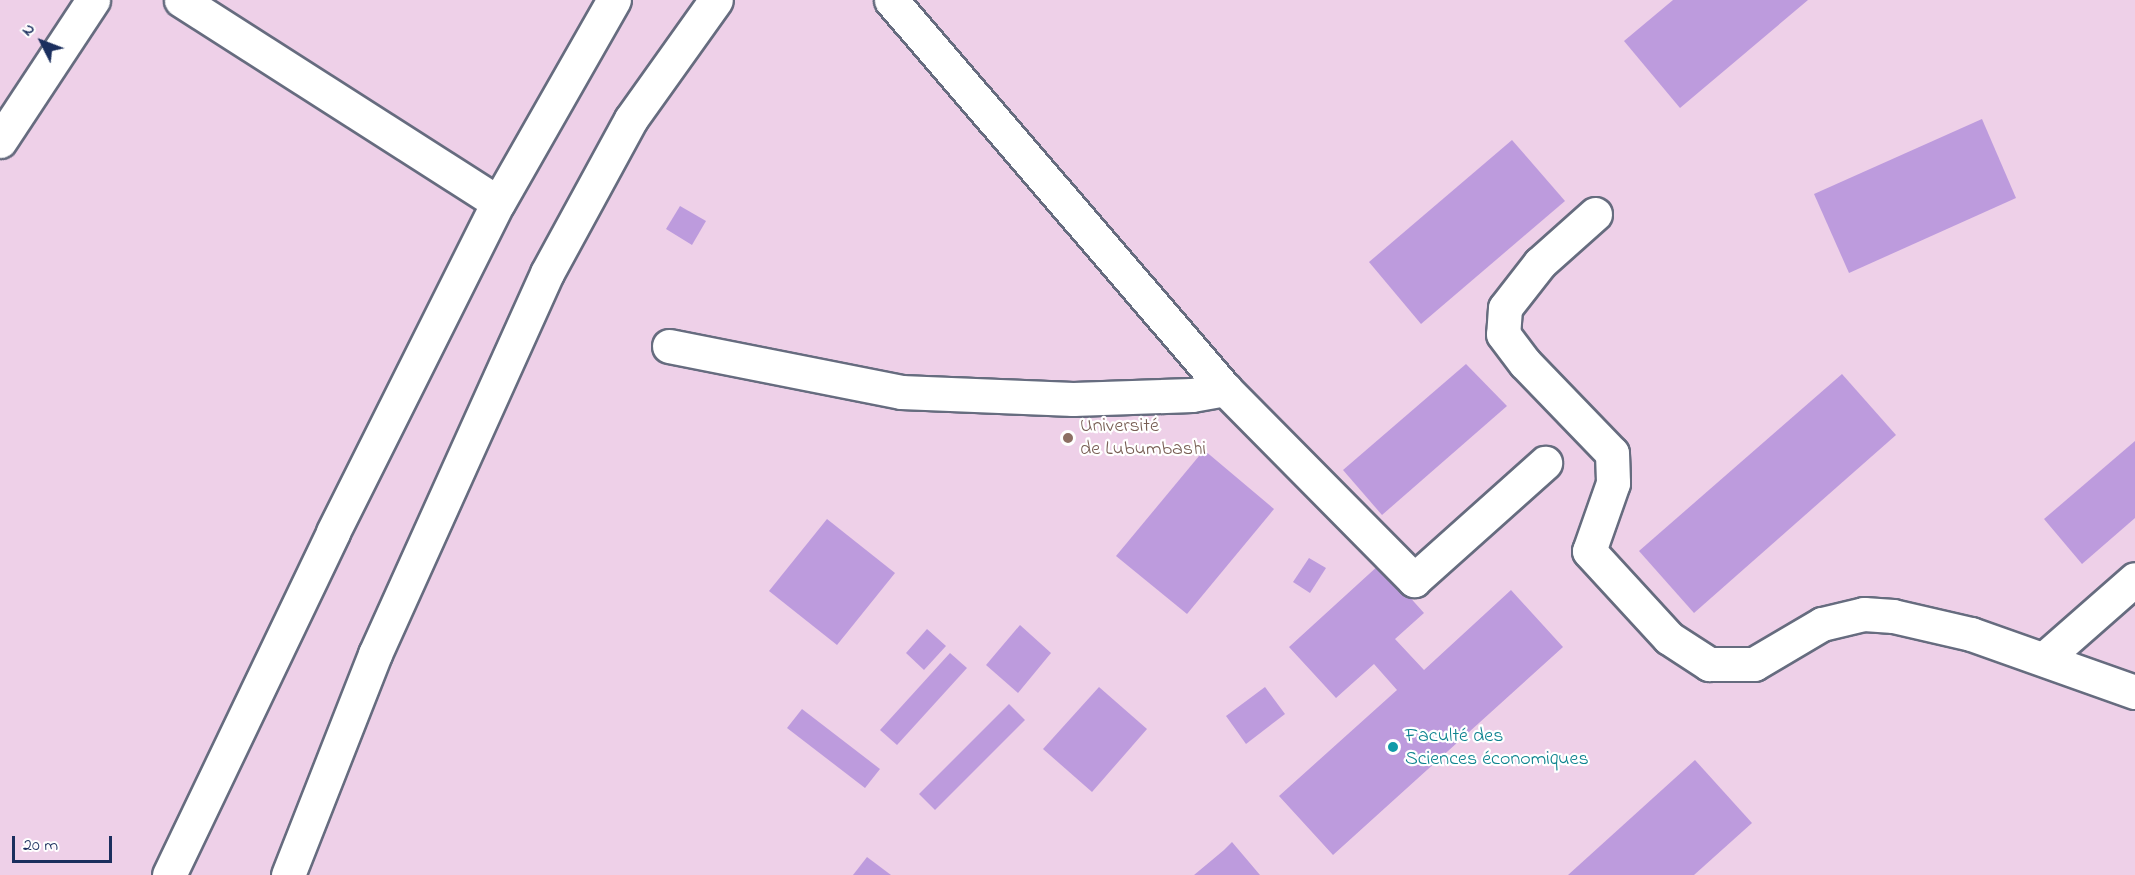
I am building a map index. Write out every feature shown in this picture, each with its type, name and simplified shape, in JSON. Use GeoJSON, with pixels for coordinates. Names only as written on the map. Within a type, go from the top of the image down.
{"type":"FeatureCollection","features":[{"type":"Feature","properties":{"kind":"street"},"geometry":{"type":"LineString","coordinates":[[0,141],[93,0]]}},
{"type":"Feature","properties":{"kind":"street"},"geometry":{"type":"LineString","coordinates":[[181,0],[498,203]]}},
{"type":"Feature","properties":{"kind":"street"},"geometry":{"type":"LineString","coordinates":[[168,875],[333,532],[498,203],[614,0]]}},
{"type":"Feature","properties":{"kind":"street"},"geometry":{"type":"LineString","coordinates":[[288,875],[375,654],[547,273],[631,119],[716,0]]}},
{"type":"Feature","properties":{"kind":"street"},"geometry":{"type":"LineString","coordinates":[[891,0],[1225,389],[1414,580],[1545,463]]}},
{"type":"Feature","properties":{"kind":"street"},"geometry":{"type":"LineString","coordinates":[[1595,214],[1540,263],[1505,308],[1503,334],[1525,363],[1612,453],[1613,483],[1589,551],[1669,638],[1709,664],[1754,664],[1822,624],[1864,614],[1893,616],[1971,634],[2135,692]]}},
{"type":"Feature","properties":{"kind":"street"},"geometry":{"type":"LineString","coordinates":[[669,346],[901,392],[1073,399],[1192,395],[1225,389]]}},
{"type":"Feature","properties":{"kind":"street"},"geometry":{"type":"LineString","coordinates":[[2044,659],[2135,579]]}},
{"type":"Feature","properties":{"kind":"shaded area","name":"Université de Lubumbashi"},"geometry":{"type":"Polygon","coordinates":[[[0,0],[2135,0],[2135,875],[0,875],[0,0]]]}},
{"type":"Feature","properties":{"kind":"building"},"geometry":{"type":"Polygon","coordinates":[[[1673,0],[1808,0],[1680,108],[1624,41],[1673,0]]]}},
{"type":"Feature","properties":{"kind":"building"},"geometry":{"type":"Polygon","coordinates":[[[1982,119],[2016,198],[1849,273],[1814,194],[1982,119]]]}},
{"type":"Feature","properties":{"kind":"building"},"geometry":{"type":"Polygon","coordinates":[[[1512,140],[1565,201],[1421,324],[1369,262],[1512,140]]]}},
{"type":"Feature","properties":{"kind":"building"},"geometry":{"type":"Polygon","coordinates":[[[680,206],[706,221],[692,245],[666,229],[680,206]]]}},
{"type":"Feature","properties":{"kind":"building"},"geometry":{"type":"Polygon","coordinates":[[[1466,364],[1507,406],[1382,515],[1343,470],[1466,364]]]}},
{"type":"Feature","properties":{"kind":"building"},"geometry":{"type":"Polygon","coordinates":[[[1842,374],[1896,435],[1694,613],[1639,551],[1842,374]]]}},
{"type":"Feature","properties":{"kind":"building"},"geometry":{"type":"Polygon","coordinates":[[[2135,441],[2135,518],[2082,564],[2044,519],[2135,441]]]}},
{"type":"Feature","properties":{"kind":"building"},"geometry":{"type":"Polygon","coordinates":[[[1204,450],[1274,509],[1187,614],[1116,556],[1204,450]]]}},
{"type":"Feature","properties":{"kind":"building"},"geometry":{"type":"Polygon","coordinates":[[[827,519],[895,573],[837,645],[769,591],[827,519]]]}},
{"type":"Feature","properties":{"kind":"building"},"geometry":{"type":"Polygon","coordinates":[[[1309,558],[1326,568],[1310,593],[1293,582],[1309,558]]]}},
{"type":"Feature","properties":{"kind":"building","name":"Faculté des Sciences économiques"},"geometry":{"type":"Polygon","coordinates":[[[1380,564],[1424,613],[1395,639],[1424,670],[1511,590],[1563,647],[1333,855],[1279,796],[1397,690],[1374,664],[1336,698],[1289,647],[1380,564]]]}},
{"type":"Feature","properties":{"kind":"building"},"geometry":{"type":"Polygon","coordinates":[[[1020,625],[1051,653],[1018,693],[986,665],[1020,625]]]}},
{"type":"Feature","properties":{"kind":"building"},"geometry":{"type":"Polygon","coordinates":[[[927,629],[946,646],[924,670],[906,653],[927,629]]]}},
{"type":"Feature","properties":{"kind":"building"},"geometry":{"type":"Polygon","coordinates":[[[950,653],[967,668],[897,745],[880,730],[950,653]]]}},
{"type":"Feature","properties":{"kind":"building"},"geometry":{"type":"Polygon","coordinates":[[[1099,687],[1147,729],[1092,792],[1043,749],[1099,687]]]}},
{"type":"Feature","properties":{"kind":"building"},"geometry":{"type":"Polygon","coordinates":[[[1265,687],[1285,714],[1246,744],[1226,716],[1265,687]]]}},
{"type":"Feature","properties":{"kind":"building"},"geometry":{"type":"Polygon","coordinates":[[[1009,704],[1025,720],[935,810],[919,794],[1009,704]]]}},
{"type":"Feature","properties":{"kind":"building"},"geometry":{"type":"Polygon","coordinates":[[[802,709],[880,769],[865,788],[787,728],[802,709]]]}},
{"type":"Feature","properties":{"kind":"building"},"geometry":{"type":"Polygon","coordinates":[[[1695,760],[1752,823],[1694,875],[1568,875],[1695,760]]]}},
{"type":"Feature","properties":{"kind":"building"},"geometry":{"type":"Polygon","coordinates":[[[1232,842],[1260,875],[1194,875],[1224,850],[1232,842]]]}},
{"type":"Feature","properties":{"kind":"building"},"geometry":{"type":"Polygon","coordinates":[[[867,857],[891,875],[853,875],[867,857]]]}},
{"type":"Feature","properties":{"kind":"place","name":"Université de Lubumbashi"},"geometry":{"type":"Point","coordinates":[1068,438]}},
{"type":"Feature","properties":{"kind":"place","name":"Faculté des Sciences économiques"},"geometry":{"type":"Point","coordinates":[1393,747]}}]}
